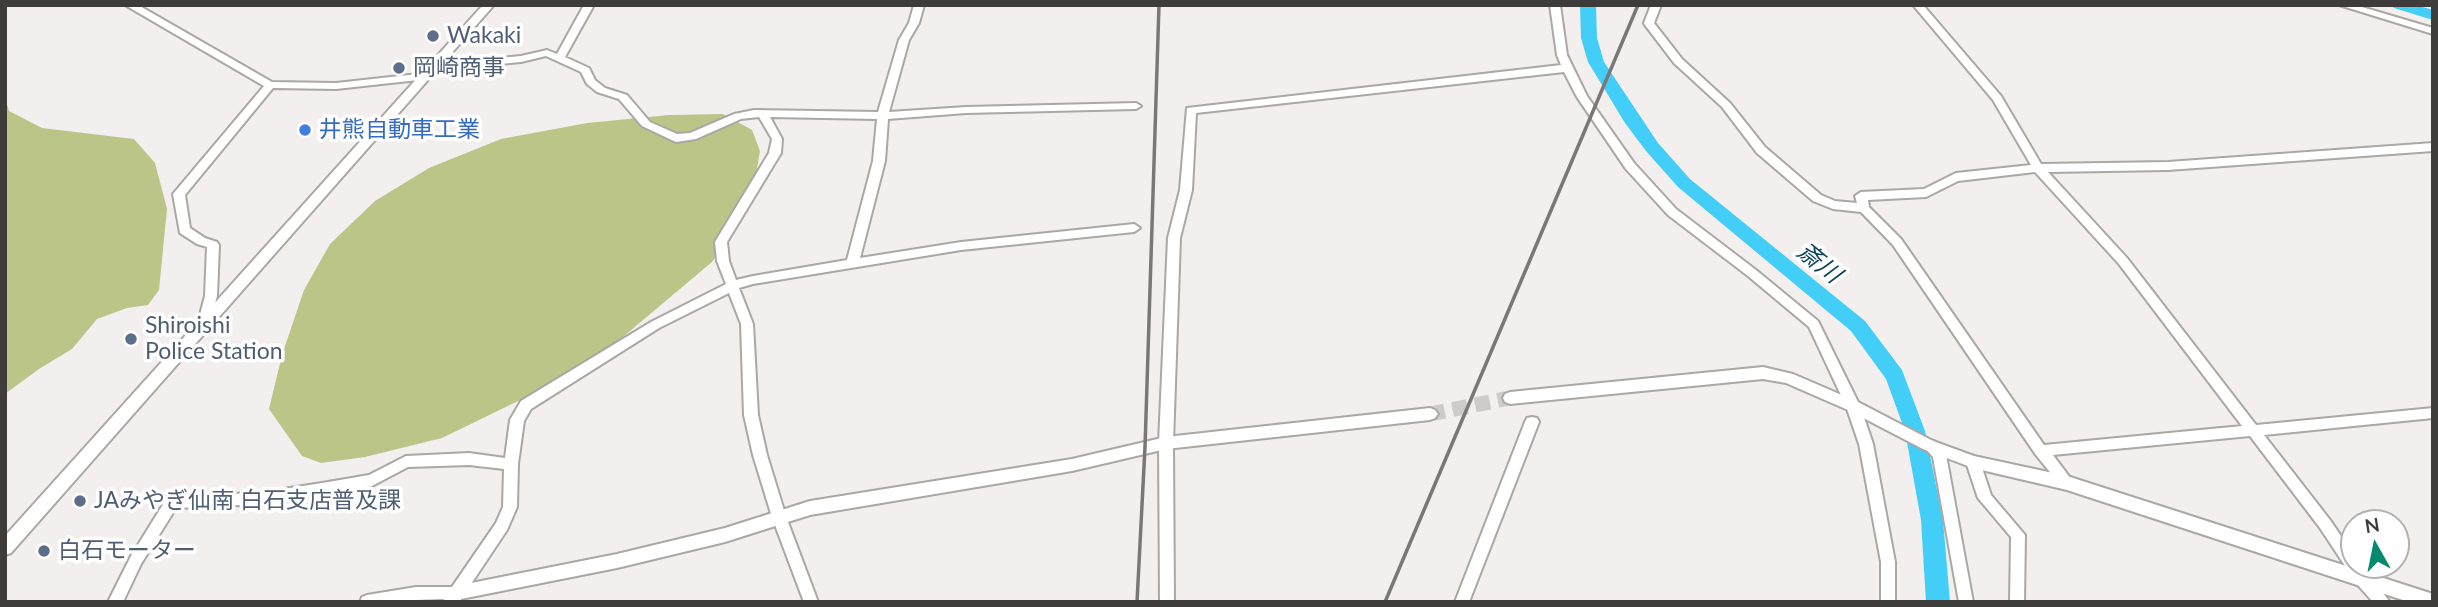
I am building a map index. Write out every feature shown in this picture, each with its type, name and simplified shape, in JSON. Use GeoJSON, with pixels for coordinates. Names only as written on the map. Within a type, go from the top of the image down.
{"type":"FeatureCollection","features":[{"type":"Feature","properties":{"kind":"street"},"geometry":{"type":"LineString","coordinates":[[130,5],[270,85],[336,86],[547,53],[585,70],[591,82],[601,90],[623,97],[646,124],[667,136],[692,136],[738,116],[763,114],[883,114],[1136,106]]}},
{"type":"Feature","properties":{"kind":"street"},"geometry":{"type":"LineString","coordinates":[[5,548],[489,5]]}},
{"type":"Feature","properties":{"kind":"street"},"geometry":{"type":"LineString","coordinates":[[559,60],[589,5]]}},
{"type":"Feature","properties":{"kind":"street"},"geometry":{"type":"LineString","coordinates":[[852,265],[875,177],[883,114],[904,40],[914,23],[919,5]]}},
{"type":"Feature","properties":{"kind":"street"},"geometry":{"type":"LineString","coordinates":[[1555,5],[1562,55],[1567,68],[1582,97],[1622,156],[1672,212],[1814,324],[1858,409],[1888,562],[1888,602]]}},
{"type":"Feature","properties":{"kind":"street"},"geometry":{"type":"LineString","coordinates":[[1656,5],[1649,23],[1678,61],[1726,105],[1761,150],[1817,198],[1833,205],[1864,208]]}},
{"type":"Feature","properties":{"kind":"street"},"geometry":{"type":"LineString","coordinates":[[1918,5],[1997,98],[2038,168],[2123,261],[2340,546]]}},
{"type":"Feature","properties":{"kind":"street"},"geometry":{"type":"LineString","coordinates":[[2344,5],[2433,31]]}},
{"type":"Feature","properties":{"kind":"street"},"geometry":{"type":"LineString","coordinates":[[1167,602],[1166,443],[1174,238],[1186,190],[1191,110],[1567,68]]}},
{"type":"Feature","properties":{"kind":"street"},"geometry":{"type":"LineString","coordinates":[[202,327],[211,296],[214,245],[201,241],[184,230],[179,194],[270,85]]}},
{"type":"Feature","properties":{"kind":"street"},"geometry":{"type":"LineString","coordinates":[[763,114],[777,139],[775,153],[721,242],[723,261],[747,324],[751,415],[779,517],[811,602]]}},
{"type":"Feature","properties":{"kind":"street"},"geometry":{"type":"LineString","coordinates":[[2067,483],[2041,451],[1897,242],[1864,208],[1861,196],[1926,192],[1956,177],[2038,168],[2168,166],[2433,147]]}},
{"type":"Feature","properties":{"kind":"street"},"geometry":{"type":"LineString","coordinates":[[453,598],[502,526],[510,507],[511,464],[517,420],[526,404],[655,325],[732,286],[961,246],[1134,228]]}},
{"type":"Feature","properties":{"kind":"street"},"geometry":{"type":"LineString","coordinates":[[1510,398],[1763,373],[1788,378],[1858,409],[1928,445],[1973,462],[2067,483],[2340,572]]}},
{"type":"Feature","properties":{"kind":"street"},"geometry":{"type":"LineString","coordinates":[[2041,451],[2433,413]]}},
{"type":"Feature","properties":{"kind":"street"},"geometry":{"type":"LineString","coordinates":[[367,602],[416,593],[453,598],[725,535],[810,508],[1072,465],[1166,443],[1430,414]]}},
{"type":"Feature","properties":{"kind":"street"},"geometry":{"type":"LineString","coordinates":[[1462,602],[1532,422]]}},
{"type":"Feature","properties":{"kind":"street"},"geometry":{"type":"LineString","coordinates":[[1928,445],[1939,455],[1966,602]]}},
{"type":"Feature","properties":{"kind":"street"},"geometry":{"type":"LineString","coordinates":[[115,602],[136,560],[172,502],[264,498],[322,489],[372,480],[406,462],[470,459],[511,464]]}},
{"type":"Feature","properties":{"kind":"street"},"geometry":{"type":"LineString","coordinates":[[1973,462],[1985,498],[2018,535],[2017,602]]}},
{"type":"Feature","properties":{"kind":"street"},"geometry":{"type":"LineString","coordinates":[[2362,579],[2433,602]]}},
{"type":"Feature","properties":{"kind":"street"},"geometry":{"type":"LineString","coordinates":[[2362,579],[2384,602]]}},
{"type":"Feature","properties":{"kind":"green space"},"geometry":{"type":"Polygon","coordinates":[[[5,98],[9,111],[42,128],[134,139],[155,163],[167,209],[159,290],[148,305],[127,308],[97,319],[72,349],[5,394],[5,98]]]}},
{"type":"Feature","properties":{"kind":"green space"},"geometry":{"type":"Polygon","coordinates":[[[723,114],[752,130],[760,151],[751,205],[712,262],[586,368],[442,438],[365,457],[321,463],[302,456],[269,409],[282,355],[304,290],[330,244],[375,201],[429,168],[501,139],[587,123],[669,115],[723,114]]]}},
{"type":"Feature","properties":{"kind":"waterway","name":"斎川"},"geometry":{"type":"LineString","coordinates":[[1588,5],[1589,38],[1596,62],[1631,119],[1652,147],[1684,183],[1858,326],[1895,376],[1915,431],[1932,520],[1938,602]]}},
{"type":"Feature","properties":{"kind":"waterway"},"geometry":{"type":"LineString","coordinates":[[2399,5],[2433,15]]}},
{"type":"Feature","properties":{"kind":"waterway"},"geometry":{"type":"LineString","coordinates":[[421,602],[436,601]]}},
{"type":"Feature","properties":{"kind":"tunnel"},"geometry":{"type":"LineString","coordinates":[[1430,414],[1510,398]]}},
{"type":"Feature","properties":{"kind":"railway"},"geometry":{"type":"LineString","coordinates":[[1137,602],[1145,447],[1159,5]]}},
{"type":"Feature","properties":{"kind":"railway"},"geometry":{"type":"LineString","coordinates":[[1385,602],[1638,5]]}},
{"type":"Feature","properties":{"kind":"place","name":"Wakaki"},"geometry":{"type":"Point","coordinates":[433,36]}},
{"type":"Feature","properties":{"kind":"place","name":"岡崎商事"},"geometry":{"type":"Point","coordinates":[399,68]}},
{"type":"Feature","properties":{"kind":"place","name":"井熊自動車工業"},"geometry":{"type":"Point","coordinates":[305,130]}},
{"type":"Feature","properties":{"kind":"place","name":"Shiroishi Police Station"},"geometry":{"type":"Point","coordinates":[131,339]}},
{"type":"Feature","properties":{"kind":"place","name":"JAみやぎ仙南 白石支店普及課"},"geometry":{"type":"Point","coordinates":[80,501]}},
{"type":"Feature","properties":{"kind":"place","name":"白石モーター"},"geometry":{"type":"Point","coordinates":[44,551]}}]}
